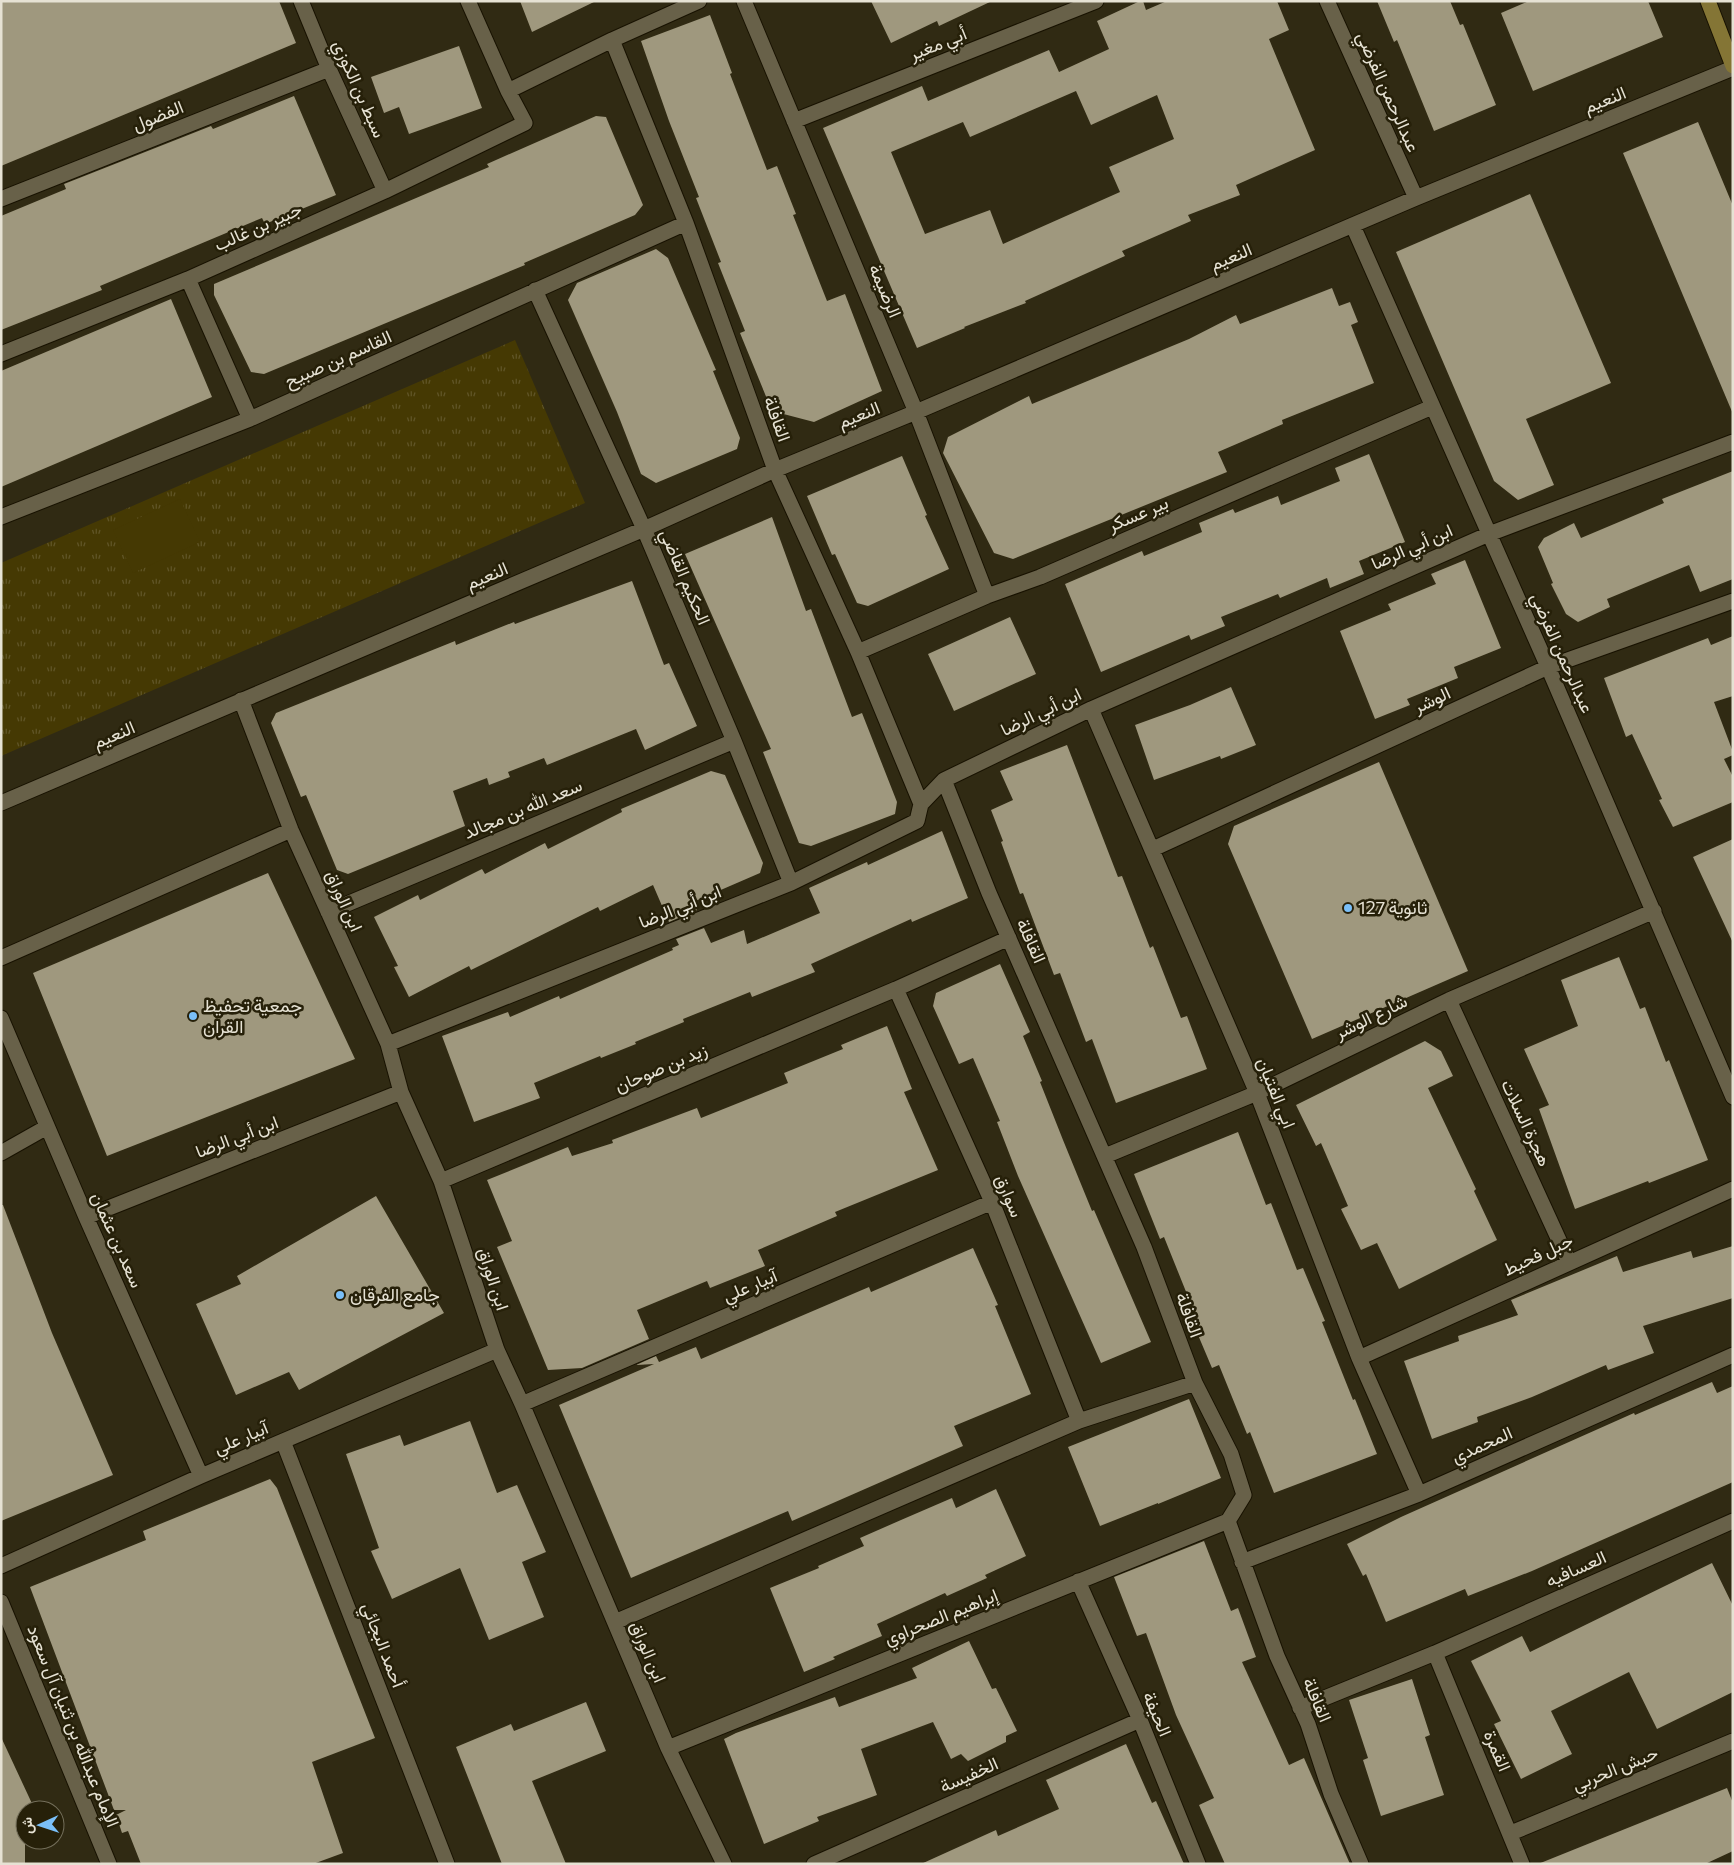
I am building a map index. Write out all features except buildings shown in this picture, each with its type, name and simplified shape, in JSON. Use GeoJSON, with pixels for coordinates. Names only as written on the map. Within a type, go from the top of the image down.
{"type":"FeatureCollection","features":[{"type":"Feature","properties":{"kind":"street","name":"سبط بن الكوزي"},"geometry":{"type":"LineString","coordinates":[[301,1],[329,69],[385,191]]}},
{"type":"Feature","properties":{"kind":"street"},"geometry":{"type":"LineString","coordinates":[[468,1],[508,91],[612,40],[699,1]]}},
{"type":"Feature","properties":{"kind":"street","name":"الرضيمة"},"geometry":{"type":"LineString","coordinates":[[744,1],[916,412],[987,596]]}},
{"type":"Feature","properties":{"kind":"street","name":"أبي مغير"},"geometry":{"type":"LineString","coordinates":[[794,121],[1096,1]]}},
{"type":"Feature","properties":{"kind":"street","name":"عبدالرحمن الفرضي"},"geometry":{"type":"LineString","coordinates":[[1327,1],[1416,198]]}},
{"type":"Feature","properties":{"kind":"street"},"geometry":{"type":"LineString","coordinates":[[1708,1],[1733,67]]}},
{"type":"Feature","properties":{"kind":"street","name":"القافلة"},"geometry":{"type":"LineString","coordinates":[[612,40],[686,223],[775,470],[858,652],[921,804]]}},
{"type":"Feature","properties":{"kind":"street","name":"النعيم"},"geometry":{"type":"LineString","coordinates":[[1,803],[644,529],[775,470],[916,412],[1416,198],[1733,67]]}},
{"type":"Feature","properties":{"kind":"street","name":"الفضول"},"geometry":{"type":"LineString","coordinates":[[1,199],[329,69]]}},
{"type":"Feature","properties":{"kind":"street","name":"جبير بن غالب"},"geometry":{"type":"LineString","coordinates":[[1,354],[188,280],[385,191],[525,122],[508,91]]}},
{"type":"Feature","properties":{"kind":"street","name":"القاسم بن صبيح"},"geometry":{"type":"LineString","coordinates":[[1,517],[250,419],[686,223]]}},
{"type":"Feature","properties":{"kind":"street","name":"عبدالرحمن الفرضي"},"geometry":{"type":"LineString","coordinates":[[1353,226],[1548,667],[1733,1097]]}},
{"type":"Feature","properties":{"kind":"street"},"geometry":{"type":"LineString","coordinates":[[188,280],[250,419]]}},
{"type":"Feature","properties":{"kind":"street","name":"الحكيم القاضي"},"geometry":{"type":"LineString","coordinates":[[535,290],[644,529],[734,741],[791,883]]}},
{"type":"Feature","properties":{"kind":"street","name":"بير عسكر"},"geometry":{"type":"LineString","coordinates":[[858,652],[987,596],[1040,577],[1432,407]]}},
{"type":"Feature","properties":{"kind":"street","name":"ابن أبي الرضا"},"geometry":{"type":"LineString","coordinates":[[388,1044],[791,883],[916,821],[921,804],[944,780],[1091,709],[1489,534],[1733,442]]}},
{"type":"Feature","properties":{"kind":"street","name":"الوشر"},"geometry":{"type":"LineString","coordinates":[[1153,849],[1548,667],[1733,601]]}},
{"type":"Feature","properties":{"kind":"street","name":"ابن الوراق"},"geometry":{"type":"LineString","coordinates":[[241,700],[291,830],[388,1044],[401,1092],[441,1181],[496,1350],[522,1404],[668,1748],[724,1864]]}},
{"type":"Feature","properties":{"kind":"street","name":"ابي الفتيان"},"geometry":{"type":"LineString","coordinates":[[1091,709],[1153,849],[1257,1094],[1359,1358],[1419,1494]]}},
{"type":"Feature","properties":{"kind":"street","name":"سعد الله بن مجالد"},"geometry":{"type":"LineString","coordinates":[[328,912],[734,741]]}},
{"type":"Feature","properties":{"kind":"street","name":"القافلة"},"geometry":{"type":"LineString","coordinates":[[944,780],[1009,938],[1144,1247],[1195,1383],[1231,1454],[1244,1495],[1228,1521],[1277,1656],[1308,1724],[1331,1794],[1361,1864]]}},
{"type":"Feature","properties":{"kind":"street"},"geometry":{"type":"LineString","coordinates":[[1,958],[291,830]]}},
{"type":"Feature","properties":{"kind":"street","name":"شارع الوشر"},"geometry":{"type":"LineString","coordinates":[[1105,1156],[1257,1094],[1449,1000],[1654,911]]}},
{"type":"Feature","properties":{"kind":"street","name":"زيد بن صوحان"},"geometry":{"type":"LineString","coordinates":[[441,1181],[896,989],[1009,938]]}},
{"type":"Feature","properties":{"kind":"street","name":"سوارق"},"geometry":{"type":"LineString","coordinates":[[896,989],[992,1202],[1079,1421]]}},
{"type":"Feature","properties":{"kind":"street","name":"هجرة السلات"},"geometry":{"type":"LineString","coordinates":[[1449,1000],[1569,1262]]}},
{"type":"Feature","properties":{"kind":"street","name":"سعد بن عثمان"},"geometry":{"type":"LineString","coordinates":[[1,1018],[201,1476]]}},
{"type":"Feature","properties":{"kind":"street","name":"ابن أبي الرضا"},"geometry":{"type":"LineString","coordinates":[[86,1216],[401,1092]]}},
{"type":"Feature","properties":{"kind":"street"},"geometry":{"type":"LineString","coordinates":[[1,1153],[47,1127]]}},
{"type":"Feature","properties":{"kind":"street","name":"جبل فحيط"},"geometry":{"type":"LineString","coordinates":[[1359,1358],[1733,1188]]}},
{"type":"Feature","properties":{"kind":"street","name":"آبيار علي"},"geometry":{"type":"LineString","coordinates":[[522,1404],[992,1202]]}},
{"type":"Feature","properties":{"kind":"street","name":"آبيار علي"},"geometry":{"type":"LineString","coordinates":[[1,1566],[201,1476],[496,1350]]}},
{"type":"Feature","properties":{"kind":"street","name":"المحمدي"},"geometry":{"type":"LineString","coordinates":[[1242,1562],[1419,1494],[1733,1355]]}},
{"type":"Feature","properties":{"kind":"street"},"geometry":{"type":"LineString","coordinates":[[615,1622],[1079,1421],[1195,1383]]}},
{"type":"Feature","properties":{"kind":"street","name":"أحمد البجائي"},"geometry":{"type":"LineString","coordinates":[[283,1441],[447,1864]]}},
{"type":"Feature","properties":{"kind":"street","name":"إبراهيم الصحراوي"},"geometry":{"type":"LineString","coordinates":[[668,1748],[1228,1521]]}},
{"type":"Feature","properties":{"kind":"street","name":"العسافيه"},"geometry":{"type":"LineString","coordinates":[[1300,1708],[1436,1653],[1733,1521]]}},
{"type":"Feature","properties":{"kind":"street","name":"الحيفة"},"geometry":{"type":"LineString","coordinates":[[1078,1581],[1140,1720],[1198,1864]]}},
{"type":"Feature","properties":{"kind":"street","name":"الإمام عبدالله بن ثنيان آل سعود"},"geometry":{"type":"LineString","coordinates":[[1,1602],[109,1864]]}},
{"type":"Feature","properties":{"kind":"street","name":"القمرة"},"geometry":{"type":"LineString","coordinates":[[1436,1653],[1511,1833],[1522,1864]]}},
{"type":"Feature","properties":{"kind":"street","name":"الخفيسة"},"geometry":{"type":"LineString","coordinates":[[814,1864],[1140,1720]]}},
{"type":"Feature","properties":{"kind":"street","name":"حبش الحربي"},"geometry":{"type":"LineString","coordinates":[[1511,1833],[1733,1741]]}},
{"type":"Feature","properties":{"kind":"green space"},"geometry":{"type":"Polygon","coordinates":[[[515,340],[585,503],[1,756],[1,563],[515,340]]]}},
{"type":"Feature","properties":{"kind":"green space"},"geometry":{"type":"Polygon","coordinates":[[[180,499],[200,542],[133,573],[113,530],[180,499]]]}},
{"type":"Feature","properties":{"kind":"place","name":"ثانوية 127"},"geometry":{"type":"Point","coordinates":[1348,908]}},
{"type":"Feature","properties":{"kind":"place","name":"جمعية تحفيظ القران"},"geometry":{"type":"Point","coordinates":[193,1016]}},
{"type":"Feature","properties":{"kind":"place","name":"جامع الفرقان"},"geometry":{"type":"Point","coordinates":[340,1295]}}]}
